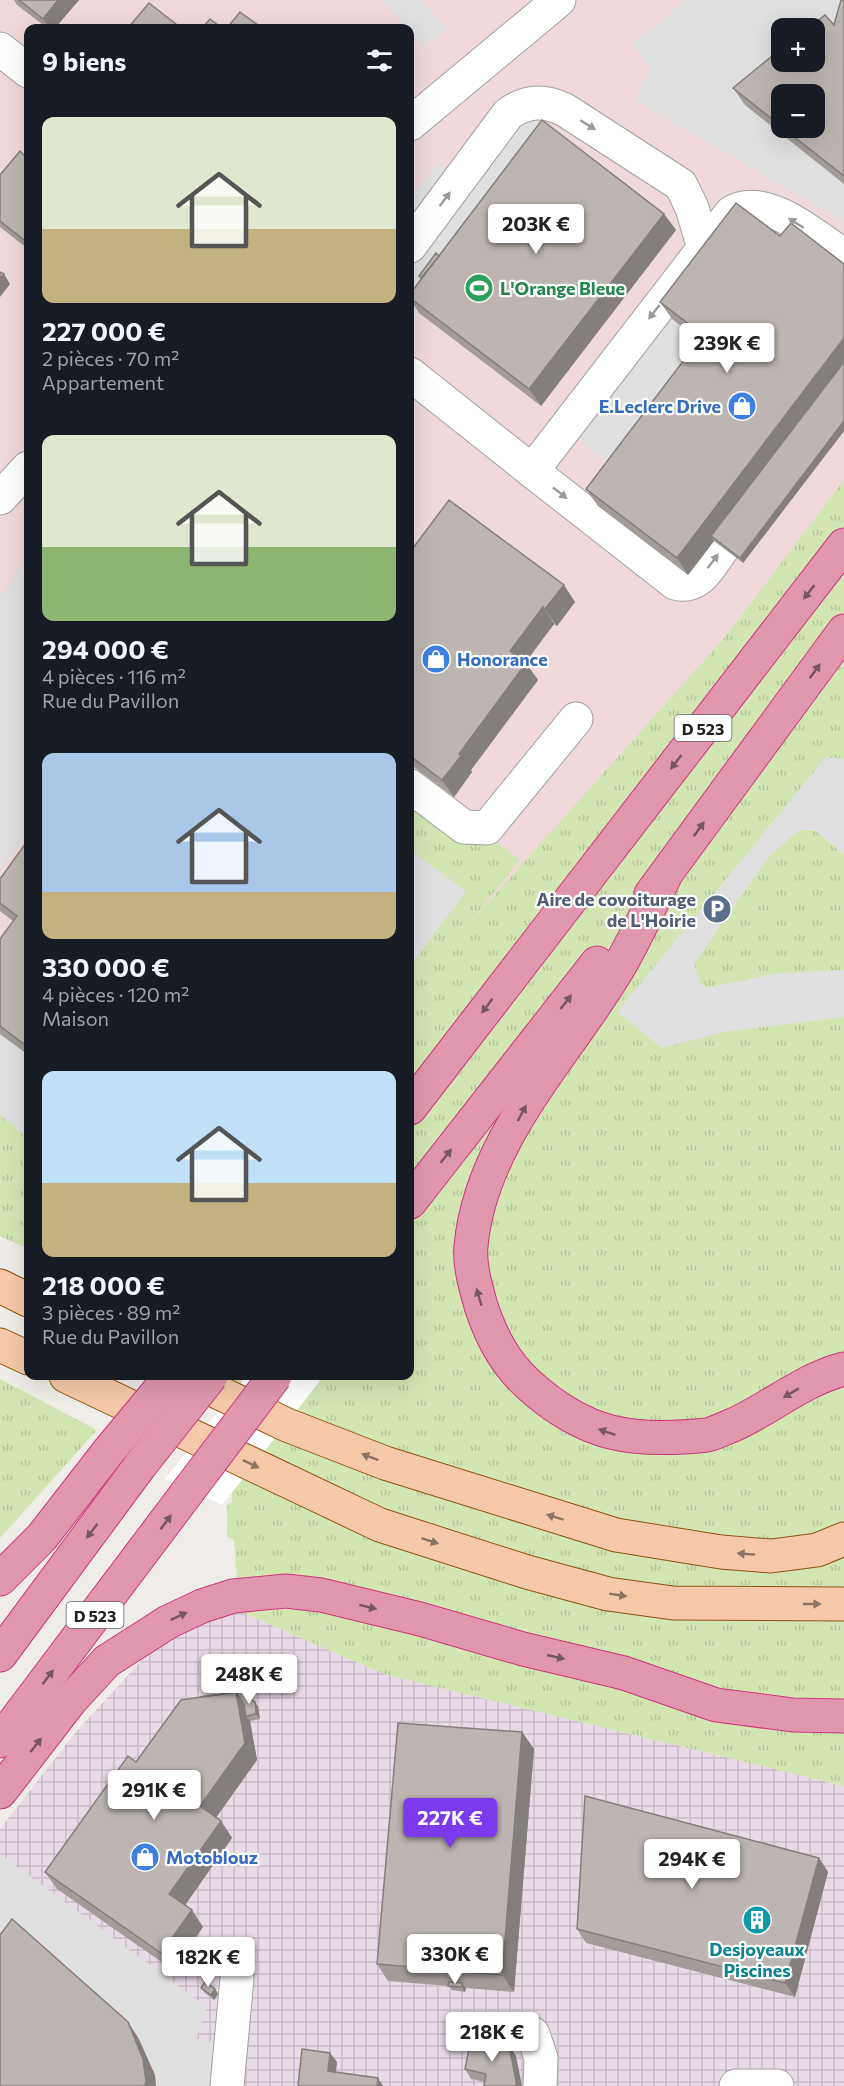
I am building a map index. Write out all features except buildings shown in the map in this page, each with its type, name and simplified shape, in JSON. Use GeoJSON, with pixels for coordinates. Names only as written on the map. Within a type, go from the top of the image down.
{"type":"FeatureCollection","features":[{"type":"Feature","properties":{"kind":"highway","name":"D 523"},"geometry":{"type":"LineString","coordinates":[[414,1103],[844,545]]}},
{"type":"Feature","properties":{"kind":"highway","name":"D 523"},"geometry":{"type":"LineString","coordinates":[[414,1197],[665,876],[844,631]]}},
{"type":"Feature","properties":{"kind":"highway"},"geometry":{"type":"LineString","coordinates":[[665,876],[619,967],[538,1083],[499,1155],[482,1196],[471,1248],[476,1289],[490,1333],[513,1370],[544,1398],[577,1420],[613,1435],[659,1438],[710,1434],[753,1416],[823,1374],[844,1370]]}},
{"type":"Feature","properties":{"kind":"highway"},"geometry":{"type":"LineString","coordinates":[[0,1579],[42,1537],[168,1380]]}},
{"type":"Feature","properties":{"kind":"highway","name":"D 523"},"geometry":{"type":"LineString","coordinates":[[0,1655],[139,1467],[208,1380]]}},
{"type":"Feature","properties":{"kind":"highway","name":"D 523"},"geometry":{"type":"LineString","coordinates":[[0,1741],[272,1380]]}},
{"type":"Feature","properties":{"kind":"highway"},"geometry":{"type":"LineString","coordinates":[[0,1792],[71,1700],[107,1661],[168,1622],[202,1606],[233,1596],[286,1591],[321,1595],[409,1616],[523,1649],[624,1673],[716,1705],[794,1715],[844,1716]]}},
{"type":"Feature","properties":{"kind":"main road"},"geometry":{"type":"LineString","coordinates":[[0,1286],[24,1298]]}},
{"type":"Feature","properties":{"kind":"main road"},"geometry":{"type":"LineString","coordinates":[[0,1345],[24,1356]]}},
{"type":"Feature","properties":{"kind":"main road"},"geometry":{"type":"LineString","coordinates":[[74,1380],[380,1525],[527,1572],[608,1594],[673,1603],[844,1604]]}},
{"type":"Feature","properties":{"kind":"main road"},"geometry":{"type":"LineString","coordinates":[[192,1380],[288,1425],[385,1463],[616,1534],[721,1552],[771,1556],[818,1550],[844,1539]]}},
{"type":"Feature","properties":{"kind":"street"},"geometry":{"type":"LineString","coordinates":[[414,121],[559,0]]}},
{"type":"Feature","properties":{"kind":"street"},"geometry":{"type":"LineString","coordinates":[[0,49],[24,68]]}},
{"type":"Feature","properties":{"kind":"street"},"geometry":{"type":"LineString","coordinates":[[414,241],[508,114],[517,108],[538,102],[552,104],[565,110],[672,177],[687,195],[704,248]]}},
{"type":"Feature","properties":{"kind":"street"},"geometry":{"type":"LineString","coordinates":[[532,471],[731,213],[743,207],[772,211],[793,220],[844,256]]}},
{"type":"Feature","properties":{"kind":"street"},"geometry":{"type":"LineString","coordinates":[[414,377],[675,583],[688,585],[700,579],[723,548]]}},
{"type":"Feature","properties":{"kind":"street"},"geometry":{"type":"LineString","coordinates":[[414,789],[464,827],[487,828],[576,719]]}},
{"type":"Feature","properties":{"kind":"street"},"geometry":{"type":"LineString","coordinates":[[226,2086],[237,1978]]}},
{"type":"Feature","properties":{"kind":"street"},"geometry":{"type":"LineString","coordinates":[[533,2034],[541,2058],[540,2086]]}},
{"type":"Feature","properties":{"kind":"street"},"geometry":{"type":"LineString","coordinates":[[736,2086],[776,2077]]}},
{"type":"Feature","properties":{"kind":"shaded area"},"geometry":{"type":"Polygon","coordinates":[[[0,0],[844,0],[844,480],[724,638],[646,727],[449,946],[419,954],[414,961],[414,24],[24,24],[24,1141],[0,1124],[0,0]]]}},
{"type":"Feature","properties":{"kind":"shaded area"},"geometry":{"type":"Polygon","coordinates":[[[382,0],[421,0],[446,29],[424,47],[414,36],[414,24],[403,24],[382,0]]]}},
{"type":"Feature","properties":{"kind":"shaded area"},"geometry":{"type":"Polygon","coordinates":[[[686,0],[844,0],[844,40],[825,32],[825,18],[771,18],[771,72],[773,72],[745,105],[771,126],[771,138],[786,138],[844,184],[844,222],[634,100],[651,69],[632,45],[686,0]]]}},
{"type":"Feature","properties":{"kind":"shaded area"},"geometry":{"type":"Polygon","coordinates":[[[502,98],[554,137],[414,320],[414,194],[438,162],[447,169],[502,98]]]}},
{"type":"Feature","properties":{"kind":"shaded area"},"geometry":{"type":"Polygon","coordinates":[[[672,319],[715,351],[622,473],[579,440],[672,319]]]}},
{"type":"Feature","properties":{"kind":"shaded area"},"geometry":{"type":"Polygon","coordinates":[[[24,563],[24,838],[0,871],[0,596],[24,563]]]}},
{"type":"Feature","properties":{"kind":"shaded area","name":"Aire de covoiturage de L'Hoirie"},"geometry":{"type":"Polygon","coordinates":[[[826,757],[844,759],[844,855],[816,831],[800,830],[770,855],[694,964],[701,984],[706,988],[778,973],[844,970],[844,1017],[724,1032],[662,1048],[617,1012],[826,757]]]}},
{"type":"Feature","properties":{"kind":"shaded area"},"geometry":{"type":"Polygon","coordinates":[[[414,853],[466,891],[414,961],[414,853]]]}},
{"type":"Feature","properties":{"kind":"shaded area"},"geometry":{"type":"Polygon","coordinates":[[[0,1034],[24,1052],[24,1135],[0,1115],[0,1034]]]}},
{"type":"Feature","properties":{"kind":"shaded area"},"geometry":{"type":"Polygon","coordinates":[[[239,1611],[384,1674],[844,1786],[844,2086],[0,2086],[0,1829],[75,1733],[163,1637],[201,1620],[239,1611]]]}},
{"type":"Feature","properties":{"kind":"shaded area"},"geometry":{"type":"Polygon","coordinates":[[[0,1854],[207,2007],[196,2039],[218,2043],[214,2086],[156,2086],[155,2075],[0,1967],[0,1854]]]}},
{"type":"Feature","properties":{"kind":"green space"},"geometry":{"type":"Polygon","coordinates":[[[844,480],[844,1786],[384,1674],[239,1611],[234,1540],[227,1536],[227,1505],[232,1502],[224,1380],[414,1380],[414,961],[466,891],[414,853],[414,806],[494,840],[520,860],[466,927],[724,638],[844,480]]]}},
{"type":"Feature","properties":{"kind":"green space"},"geometry":{"type":"Polygon","coordinates":[[[0,1115],[24,1135],[24,1247],[0,1236],[0,1115]]]}},
{"type":"Feature","properties":{"kind":"green space"},"geometry":{"type":"Polygon","coordinates":[[[0,1379],[97,1430],[0,1538],[0,1379]]]}},
{"type":"Feature","properties":{"kind":"pier"},"geometry":{"type":"Polygon","coordinates":[[[243,1380],[321,1380],[222,1505],[165,1479],[243,1380]]]}},
{"type":"Feature","properties":{"kind":"place","name":"L'Orange Bleue"},"geometry":{"type":"Point","coordinates":[479,288]}},
{"type":"Feature","properties":{"kind":"place","name":"E.Leclerc Drive"},"geometry":{"type":"Point","coordinates":[742,406]}},
{"type":"Feature","properties":{"kind":"place","name":"Honorance"},"geometry":{"type":"Point","coordinates":[436,659]}},
{"type":"Feature","properties":{"kind":"place","name":"Aire de covoiturage de L'Hoirie"},"geometry":{"type":"Point","coordinates":[717,909]}},
{"type":"Feature","properties":{"kind":"place","name":"Motoblouz"},"geometry":{"type":"Point","coordinates":[145,1857]}},
{"type":"Feature","properties":{"kind":"place","name":"Desjoyeaux Piscines"},"geometry":{"type":"Point","coordinates":[757,1920]}}]}
